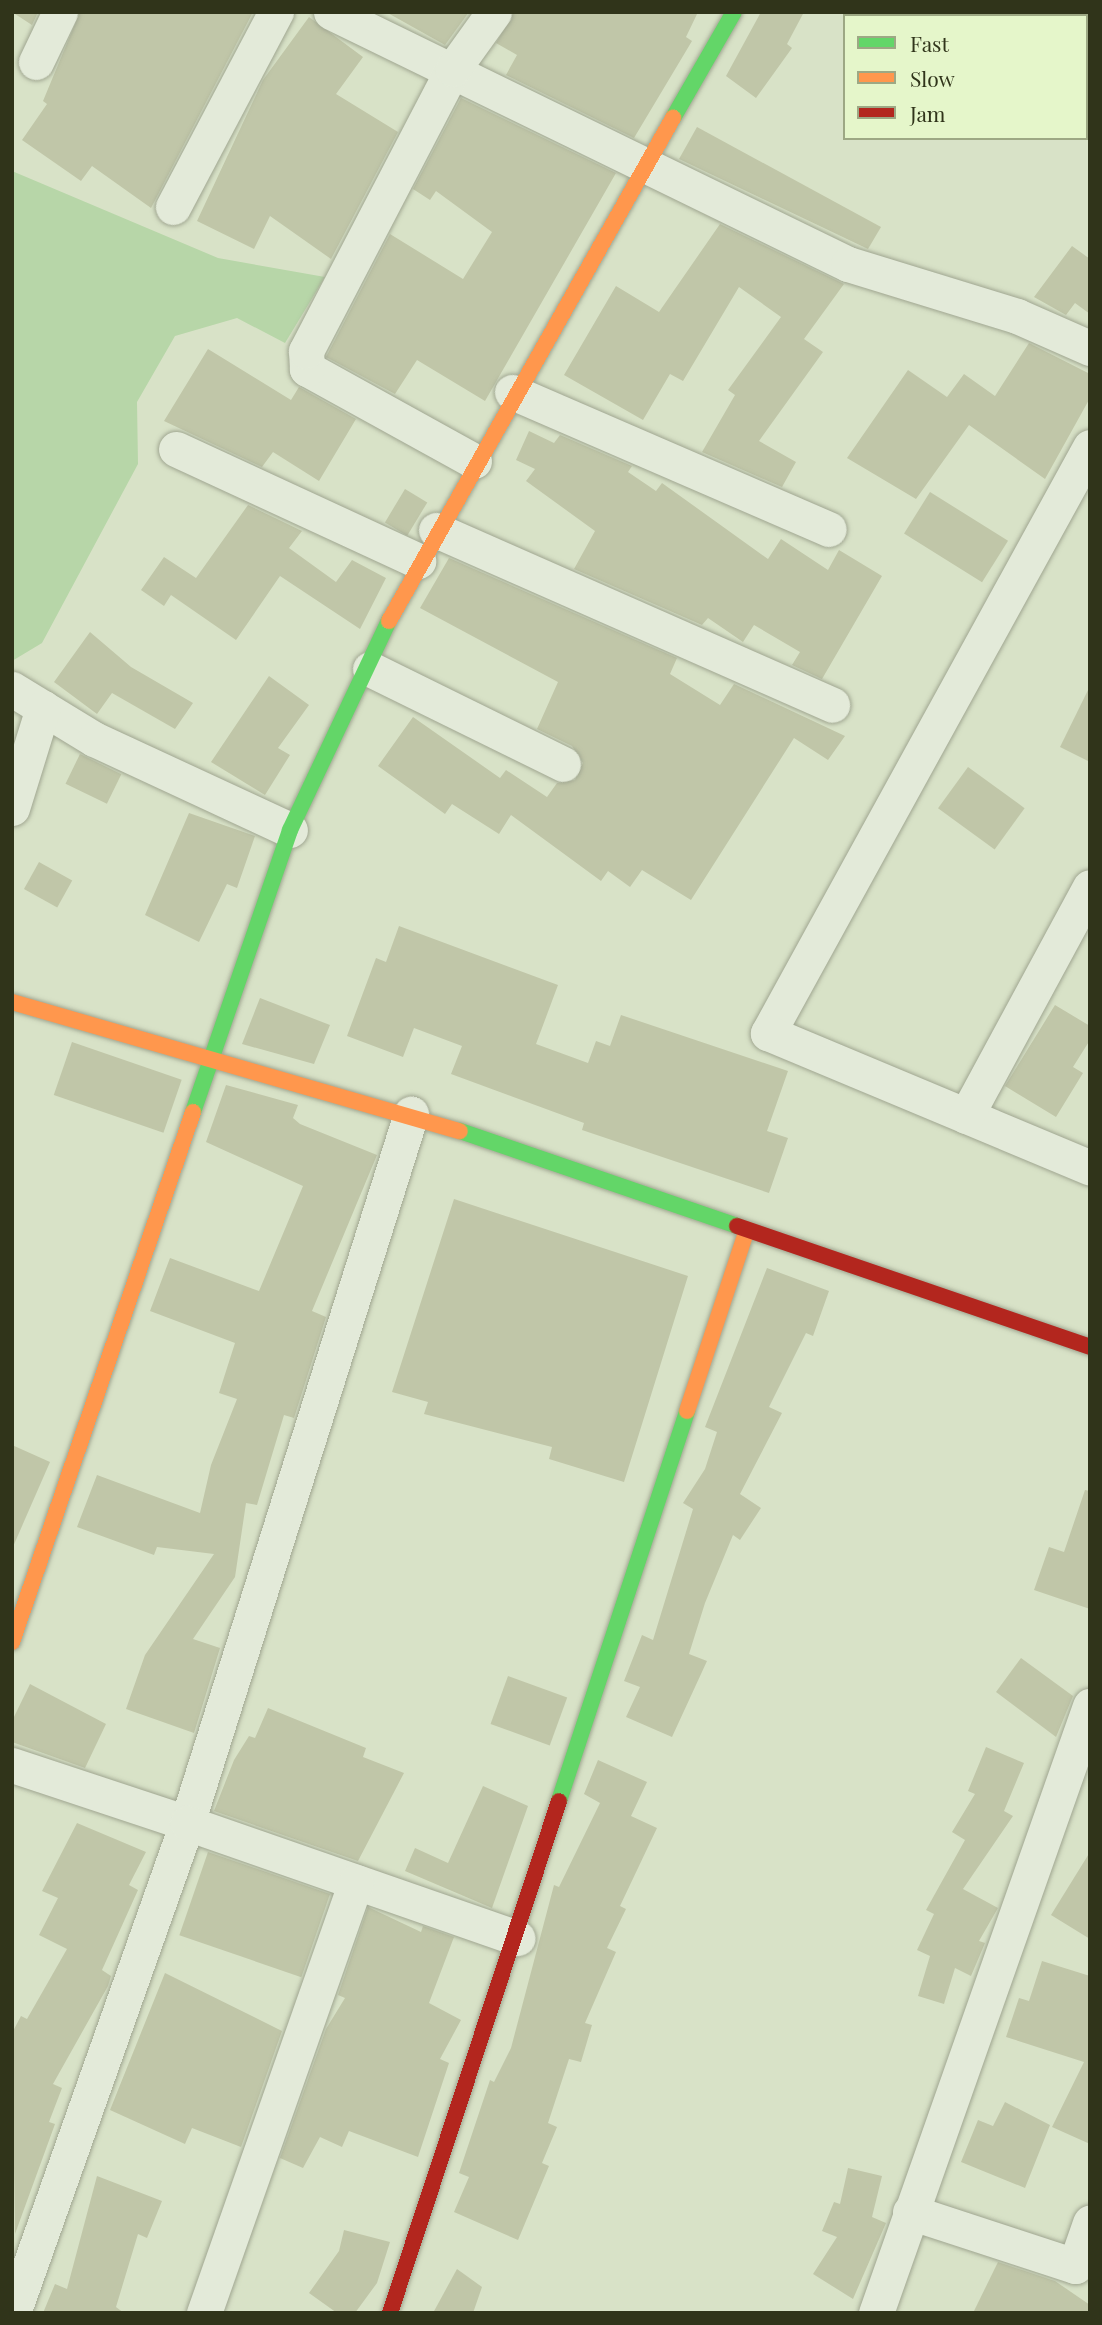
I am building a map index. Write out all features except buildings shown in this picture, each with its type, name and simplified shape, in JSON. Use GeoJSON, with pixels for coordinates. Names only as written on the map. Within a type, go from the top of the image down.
{"type":"FeatureCollection","features":[{"type":"Feature","properties":{"kind":"street"},"geometry":{"type":"LineString","coordinates":[[36,62],[60,12]]}},
{"type":"Feature","properties":{"kind":"street"},"geometry":{"type":"LineString","coordinates":[[173,207],[276,12]]}},
{"type":"Feature","properties":{"kind":"street"},"geometry":{"type":"LineString","coordinates":[[331,12],[650,163],[848,264],[1017,316],[1090,348]]}},
{"type":"Feature","properties":{"kind":"street"},"geometry":{"type":"LineString","coordinates":[[474,461],[307,369],[318,320],[453,69],[494,12]]}},
{"type":"Feature","properties":{"kind":"street"},"geometry":{"type":"LineString","coordinates":[[12,1643],[290,830],[370,669],[418,561],[512,393],[650,163],[734,12]]}},
{"type":"Feature","properties":{"kind":"street"},"geometry":{"type":"LineString","coordinates":[[512,393],[829,529]]}},
{"type":"Feature","properties":{"kind":"street"},"geometry":{"type":"LineString","coordinates":[[1090,447],[768,1033],[1090,1168]]}},
{"type":"Feature","properties":{"kind":"street"},"geometry":{"type":"LineString","coordinates":[[176,449],[418,561]]}},
{"type":"Feature","properties":{"kind":"street"},"geometry":{"type":"LineString","coordinates":[[436,530],[832,705]]}},
{"type":"Feature","properties":{"kind":"street"},"geometry":{"type":"LineString","coordinates":[[370,669],[563,764]]}},
{"type":"Feature","properties":{"kind":"street"},"geometry":{"type":"LineString","coordinates":[[12,689],[94,739],[290,830]]}},
{"type":"Feature","properties":{"kind":"street"},"geometry":{"type":"LineString","coordinates":[[12,808],[43,708]]}},
{"type":"Feature","properties":{"kind":"street"},"geometry":{"type":"LineString","coordinates":[[966,1116],[1090,887]]}},
{"type":"Feature","properties":{"kind":"street"},"geometry":{"type":"LineString","coordinates":[[12,1002],[212,1054],[411,1114],[1090,1347]]}},
{"type":"Feature","properties":{"kind":"street"},"geometry":{"type":"LineString","coordinates":[[13,2313],[187,1823],[411,1114]]}},
{"type":"Feature","properties":{"kind":"street"},"geometry":{"type":"LineString","coordinates":[[390,2313],[518,1938],[747,1230]]}},
{"type":"Feature","properties":{"kind":"street"},"geometry":{"type":"LineString","coordinates":[[876,2313],[1090,1706]]}},
{"type":"Feature","properties":{"kind":"street"},"geometry":{"type":"LineString","coordinates":[[12,1765],[518,1938]]}},
{"type":"Feature","properties":{"kind":"street"},"geometry":{"type":"LineString","coordinates":[[204,2313],[356,1882]]}},
{"type":"Feature","properties":{"kind":"street"},"geometry":{"type":"LineString","coordinates":[[911,2212],[1074,2266],[1090,2223]]}},
{"type":"Feature","properties":{"kind":"green space"},"geometry":{"type":"Polygon","coordinates":[[[12,171],[218,258],[325,277],[285,343],[237,318],[175,336],[137,402],[138,464],[42,643],[12,661],[12,171]]]}},
{"type":"Feature","properties":{"kind":"traffic: fast"},"geometry":{"type":"LineString","coordinates":[[673,118],[734,12]]}},
{"type":"Feature","properties":{"kind":"traffic: fast"},"geometry":{"type":"LineString","coordinates":[[193,1112],[290,830],[389,621]]}},
{"type":"Feature","properties":{"kind":"traffic: fast"},"geometry":{"type":"LineString","coordinates":[[460,1131],[737,1226]]}},
{"type":"Feature","properties":{"kind":"traffic: fast"},"geometry":{"type":"LineString","coordinates":[[559,1801],[687,1411]]}},
{"type":"Feature","properties":{"kind":"traffic: slow"},"geometry":{"type":"LineString","coordinates":[[389,621],[673,118]]}},
{"type":"Feature","properties":{"kind":"traffic: slow"},"geometry":{"type":"LineString","coordinates":[[12,1002],[460,1131]]}},
{"type":"Feature","properties":{"kind":"traffic: slow"},"geometry":{"type":"LineString","coordinates":[[12,1642],[193,1112]]}},
{"type":"Feature","properties":{"kind":"traffic: slow"},"geometry":{"type":"LineString","coordinates":[[687,1411],[747,1230]]}},
{"type":"Feature","properties":{"kind":"traffic: jam"},"geometry":{"type":"LineString","coordinates":[[737,1226],[1090,1347]]}},
{"type":"Feature","properties":{"kind":"traffic: jam"},"geometry":{"type":"LineString","coordinates":[[390,2313],[559,1801]]}}]}
